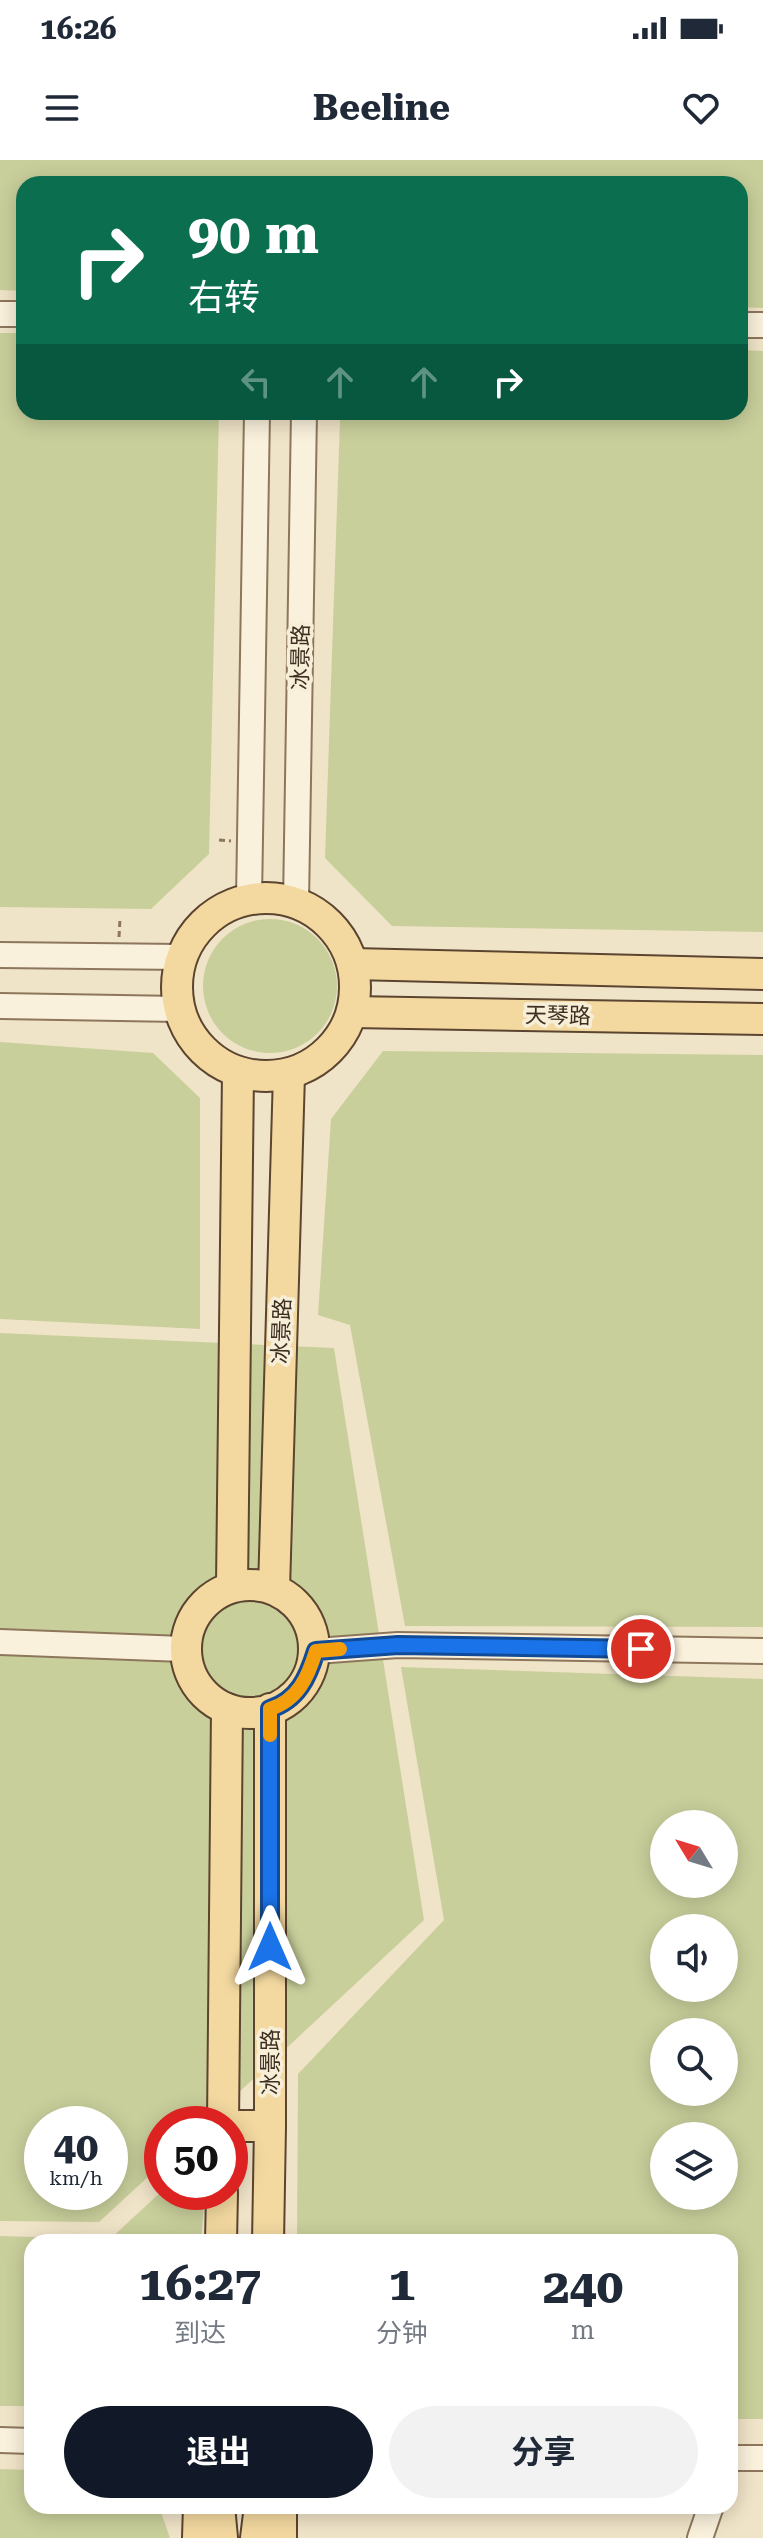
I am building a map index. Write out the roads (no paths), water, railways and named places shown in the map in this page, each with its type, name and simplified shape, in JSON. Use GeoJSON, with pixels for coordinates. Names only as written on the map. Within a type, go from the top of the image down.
{"type":"FeatureCollection","features":[{"type":"Feature","properties":{"kind":"main road"},"geometry":{"type":"LineString","coordinates":[[273,898],[296,903],[322,917],[341,938],[353,964],[356,988],[352,1012],[339,1040],[317,1061],[289,1074],[264,1077],[238,1073],[212,1059],[191,1037],[179,1009],[176,983],[182,957],[197,931],[220,910],[249,899],[273,898]]}},
{"type":"Feature","properties":{"kind":"main road","name":"天琴路"},"geometry":{"type":"LineString","coordinates":[[353,964],[763,974]]}},
{"type":"Feature","properties":{"kind":"main road","name":"天琴路"},"geometry":{"type":"LineString","coordinates":[[352,1012],[763,1019]]}},
{"type":"Feature","properties":{"kind":"main road","name":"冰景路"},"geometry":{"type":"LineString","coordinates":[[232,1586],[238,1073]]}},
{"type":"Feature","properties":{"kind":"main road","name":"冰景路"},"geometry":{"type":"LineString","coordinates":[[274,1589],[289,1074]]}},
{"type":"Feature","properties":{"kind":"main road"},"geometry":{"type":"LineString","coordinates":[[253,1584],[274,1589],[292,1599],[305,1615],[316,1651],[308,1676],[296,1694],[270,1709],[259,1713],[227,1709],[201,1692],[190,1673],[183,1649],[197,1611],[212,1596],[232,1586],[253,1584]]}},
{"type":"Feature","properties":{"kind":"main road","name":"冰景路"},"geometry":{"type":"LineString","coordinates":[[223,2106],[227,1709]]}},
{"type":"Feature","properties":{"kind":"main road","name":"冰景路"},"geometry":{"type":"LineString","coordinates":[[268,2234],[270,1709]]}},
{"type":"Feature","properties":{"kind":"main road","name":"冰景路"},"geometry":{"type":"LineString","coordinates":[[248,2126],[270,2126]]}},
{"type":"Feature","properties":{"kind":"main road"},"geometry":{"type":"LineString","coordinates":[[221,2234],[222,2210]]}},
{"type":"Feature","properties":{"kind":"main road"},"geometry":{"type":"LineString","coordinates":[[198,2538],[199,2514]]}},
{"type":"Feature","properties":{"kind":"main road"},"geometry":{"type":"LineString","coordinates":[[220,2514],[222,2538]]}},
{"type":"Feature","properties":{"kind":"main road"},"geometry":{"type":"LineString","coordinates":[[256,2538],[259,2514]]}},
{"type":"Feature","properties":{"kind":"main road"},"geometry":{"type":"LineString","coordinates":[[281,2514],[281,2538]]}},
{"type":"Feature","properties":{"kind":"street"},"geometry":{"type":"LineString","coordinates":[[249,899],[257,420]]}},
{"type":"Feature","properties":{"kind":"street","name":"冰景路"},"geometry":{"type":"LineString","coordinates":[[296,903],[304,420]]}},
{"type":"Feature","properties":{"kind":"street"},"geometry":{"type":"LineString","coordinates":[[0,955],[182,957]]}},
{"type":"Feature","properties":{"kind":"street"},"geometry":{"type":"LineString","coordinates":[[0,1006],[179,1009]]}},
{"type":"Feature","properties":{"kind":"street"},"geometry":{"type":"LineString","coordinates":[[0,1642],[183,1649]]}},
{"type":"Feature","properties":{"kind":"street"},"geometry":{"type":"LineString","coordinates":[[316,1651],[398,1645],[763,1651]]}},
{"type":"Feature","properties":{"kind":"street"},"geometry":{"type":"LineString","coordinates":[[0,2440],[24,2441]]}},
{"type":"Feature","properties":{"kind":"street"},"geometry":{"type":"LineString","coordinates":[[738,2458],[763,2458]]}},
{"type":"Feature","properties":{"kind":"street"},"geometry":{"type":"LineString","coordinates":[[700,2538],[708,2514]]}}]}
